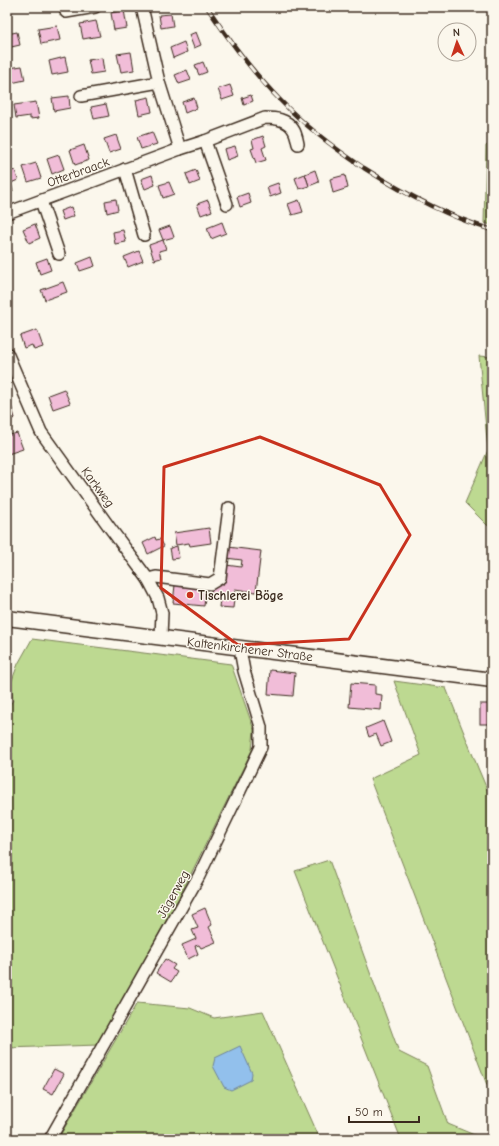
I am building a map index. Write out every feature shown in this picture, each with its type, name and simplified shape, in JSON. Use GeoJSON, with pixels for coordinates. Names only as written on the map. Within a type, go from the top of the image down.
{"type":"FeatureCollection","features":[{"type":"Feature","properties":{"kind":"main road","name":"Kaltenkirchener Straße"},"geometry":{"type":"LineString","coordinates":[[7,618],[492,680]]}},
{"type":"Feature","properties":{"kind":"street"},"geometry":{"type":"LineString","coordinates":[[66,12],[95,7]]}},
{"type":"Feature","properties":{"kind":"street"},"geometry":{"type":"LineString","coordinates":[[142,7],[159,82],[180,149]]}},
{"type":"Feature","properties":{"kind":"street"},"geometry":{"type":"LineString","coordinates":[[80,96],[159,82]]}},
{"type":"Feature","properties":{"kind":"street","name":"Otterbraack"},"geometry":{"type":"LineString","coordinates":[[7,213],[265,118],[275,118],[286,122],[294,130],[298,144]]}},
{"type":"Feature","properties":{"kind":"street"},"geometry":{"type":"LineString","coordinates":[[205,141],[227,204]]}},
{"type":"Feature","properties":{"kind":"street","name":"Otterbraack"},"geometry":{"type":"LineString","coordinates":[[125,169],[144,235]]}},
{"type":"Feature","properties":{"kind":"street","name":"Otterbraack"},"geometry":{"type":"LineString","coordinates":[[41,201],[59,254]]}},
{"type":"Feature","properties":{"kind":"street","name":"Karkweg"},"geometry":{"type":"LineString","coordinates":[[7,353],[41,432],[148,579],[158,598],[162,614],[161,637]]}},
{"type":"Feature","properties":{"kind":"street"},"geometry":{"type":"LineString","coordinates":[[148,579],[156,577],[210,584],[220,578],[229,508]]}},
{"type":"Feature","properties":{"kind":"street","name":"Jägerweg"},"geometry":{"type":"LineString","coordinates":[[50,1139],[199,876],[261,747],[261,727],[244,671],[242,661],[243,648]]}},
{"type":"Feature","properties":{"kind":"highlighted area"},"geometry":{"type":"Polygon","coordinates":[[[260,437],[380,485],[410,535],[349,639],[238,645],[161,588],[164,467],[260,437]]]}},
{"type":"Feature","properties":{"kind":"green space"},"geometry":{"type":"Polygon","coordinates":[[[492,141],[492,225],[484,223],[486,146],[492,141]]]}},
{"type":"Feature","properties":{"kind":"green space"},"geometry":{"type":"Polygon","coordinates":[[[479,356],[492,357],[492,527],[487,525],[465,503],[488,450],[479,356]]]}},
{"type":"Feature","properties":{"kind":"green space"},"geometry":{"type":"Polygon","coordinates":[[[32,639],[231,664],[254,730],[252,750],[185,886],[98,1045],[7,1048],[7,710],[13,700],[11,683],[18,664],[32,639]]]}},
{"type":"Feature","properties":{"kind":"green space"},"geometry":{"type":"Polygon","coordinates":[[[394,681],[446,688],[492,801],[492,1098],[370,779],[421,755],[394,681]]]}},
{"type":"Feature","properties":{"kind":"green space"},"geometry":{"type":"Polygon","coordinates":[[[329,860],[399,1052],[427,1066],[448,1124],[484,1139],[401,1139],[295,871],[329,860]]]}},
{"type":"Feature","properties":{"kind":"green space"},"geometry":{"type":"Polygon","coordinates":[[[137,1003],[190,1008],[214,1018],[263,1011],[320,1139],[58,1139],[137,1003]]]}},
{"type":"Feature","properties":{"kind":"water"},"geometry":{"type":"Polygon","coordinates":[[[240,1046],[252,1073],[251,1080],[231,1090],[224,1087],[213,1066],[215,1058],[240,1046]]]}},
{"type":"Feature","properties":{"kind":"building"},"geometry":{"type":"Polygon","coordinates":[[[465,7],[477,7],[477,11],[465,11],[465,7]]]}},
{"type":"Feature","properties":{"kind":"building"},"geometry":{"type":"Polygon","coordinates":[[[124,10],[127,28],[114,30],[111,13],[124,10]]]}},
{"type":"Feature","properties":{"kind":"building"},"geometry":{"type":"Polygon","coordinates":[[[171,14],[173,26],[161,28],[159,15],[171,14]]]}},
{"type":"Feature","properties":{"kind":"building"},"geometry":{"type":"Polygon","coordinates":[[[96,21],[100,36],[83,39],[80,24],[96,21]]]}},
{"type":"Feature","properties":{"kind":"building"},"geometry":{"type":"Polygon","coordinates":[[[57,26],[60,40],[41,44],[38,29],[57,26]]]}},
{"type":"Feature","properties":{"kind":"building"},"geometry":{"type":"Polygon","coordinates":[[[17,32],[20,45],[7,48],[7,34],[17,32]]]}},
{"type":"Feature","properties":{"kind":"building"},"geometry":{"type":"Polygon","coordinates":[[[196,32],[201,45],[194,48],[189,35],[196,32]]]}},
{"type":"Feature","properties":{"kind":"building"},"geometry":{"type":"Polygon","coordinates":[[[184,42],[187,52],[173,58],[170,48],[184,42]]]}},
{"type":"Feature","properties":{"kind":"building"},"geometry":{"type":"Polygon","coordinates":[[[131,52],[134,70],[121,72],[117,54],[131,52]]]}},
{"type":"Feature","properties":{"kind":"building"},"geometry":{"type":"Polygon","coordinates":[[[65,57],[68,72],[52,75],[49,61],[65,57]]]}},
{"type":"Feature","properties":{"kind":"building"},"geometry":{"type":"Polygon","coordinates":[[[102,58],[104,72],[91,74],[88,60],[102,58]]]}},
{"type":"Feature","properties":{"kind":"building"},"geometry":{"type":"Polygon","coordinates":[[[203,62],[207,72],[199,75],[195,65],[203,62]]]}},
{"type":"Feature","properties":{"kind":"building"},"geometry":{"type":"Polygon","coordinates":[[[22,66],[25,80],[11,83],[9,68],[22,66]]]}},
{"type":"Feature","properties":{"kind":"building"},"geometry":{"type":"Polygon","coordinates":[[[187,70],[191,80],[179,84],[175,75],[187,70]]]}},
{"type":"Feature","properties":{"kind":"building"},"geometry":{"type":"Polygon","coordinates":[[[230,85],[234,96],[222,100],[218,89],[230,85]]]}},
{"type":"Feature","properties":{"kind":"building"},"geometry":{"type":"Polygon","coordinates":[[[251,95],[253,101],[244,105],[242,98],[251,95]]]}},
{"type":"Feature","properties":{"kind":"building"},"geometry":{"type":"Polygon","coordinates":[[[69,96],[70,108],[54,111],[52,98],[69,96]]]}},
{"type":"Feature","properties":{"kind":"building"},"geometry":{"type":"Polygon","coordinates":[[[149,97],[152,112],[139,115],[136,100],[149,97]]]}},
{"type":"Feature","properties":{"kind":"building"},"geometry":{"type":"Polygon","coordinates":[[[194,98],[197,108],[185,113],[182,102],[194,98]]]}},
{"type":"Feature","properties":{"kind":"building"},"geometry":{"type":"Polygon","coordinates":[[[36,102],[39,118],[30,119],[30,116],[16,118],[14,105],[36,102]]]}},
{"type":"Feature","properties":{"kind":"building"},"geometry":{"type":"Polygon","coordinates":[[[106,104],[109,116],[94,119],[91,107],[106,104]]]}},
{"type":"Feature","properties":{"kind":"building"},"geometry":{"type":"Polygon","coordinates":[[[152,132],[157,144],[141,149],[137,137],[152,132]]]}},
{"type":"Feature","properties":{"kind":"building"},"geometry":{"type":"Polygon","coordinates":[[[116,135],[121,149],[109,153],[104,139],[116,135]]]}},
{"type":"Feature","properties":{"kind":"building"},"geometry":{"type":"Polygon","coordinates":[[[263,136],[266,146],[262,148],[266,160],[256,163],[251,149],[254,148],[252,140],[263,136]]]}},
{"type":"Feature","properties":{"kind":"building"},"geometry":{"type":"Polygon","coordinates":[[[84,145],[89,160],[75,165],[70,150],[84,145]]]}},
{"type":"Feature","properties":{"kind":"building"},"geometry":{"type":"Polygon","coordinates":[[[235,146],[238,156],[227,160],[224,149],[235,146]]]}},
{"type":"Feature","properties":{"kind":"building"},"geometry":{"type":"Polygon","coordinates":[[[59,155],[64,169],[52,174],[47,159],[59,155]]]}},
{"type":"Feature","properties":{"kind":"building"},"geometry":{"type":"Polygon","coordinates":[[[36,163],[41,178],[28,182],[23,167],[36,163]]]}},
{"type":"Feature","properties":{"kind":"building"},"geometry":{"type":"Polygon","coordinates":[[[15,170],[18,180],[11,183],[13,191],[7,193],[7,173],[15,170]]]}},
{"type":"Feature","properties":{"kind":"building"},"geometry":{"type":"Polygon","coordinates":[[[196,170],[200,181],[190,185],[186,174],[196,170]]]}},
{"type":"Feature","properties":{"kind":"building"},"geometry":{"type":"Polygon","coordinates":[[[315,170],[319,182],[309,186],[305,174],[315,170]]]}},
{"type":"Feature","properties":{"kind":"building"},"geometry":{"type":"Polygon","coordinates":[[[305,174],[309,186],[299,189],[295,178],[305,174]]]}},
{"type":"Feature","properties":{"kind":"building"},"geometry":{"type":"Polygon","coordinates":[[[152,175],[155,185],[145,189],[141,179],[152,175]]]}},
{"type":"Feature","properties":{"kind":"building"},"geometry":{"type":"Polygon","coordinates":[[[345,175],[348,188],[333,193],[330,179],[345,175]]]}},
{"type":"Feature","properties":{"kind":"building"},"geometry":{"type":"Polygon","coordinates":[[[169,182],[174,194],[163,198],[159,185],[169,182]]]}},
{"type":"Feature","properties":{"kind":"building"},"geometry":{"type":"Polygon","coordinates":[[[278,183],[281,193],[270,197],[267,187],[278,183]]]}},
{"type":"Feature","properties":{"kind":"building"},"geometry":{"type":"Polygon","coordinates":[[[248,193],[251,203],[240,207],[237,197],[248,193]]]}},
{"type":"Feature","properties":{"kind":"building"},"geometry":{"type":"Polygon","coordinates":[[[116,199],[118,210],[107,213],[105,201],[116,199]]]}},
{"type":"Feature","properties":{"kind":"building"},"geometry":{"type":"Polygon","coordinates":[[[208,200],[212,211],[201,215],[197,204],[208,200]]]}},
{"type":"Feature","properties":{"kind":"building"},"geometry":{"type":"Polygon","coordinates":[[[299,200],[303,212],[292,215],[288,204],[299,200]]]}},
{"type":"Feature","properties":{"kind":"building"},"geometry":{"type":"Polygon","coordinates":[[[71,207],[74,216],[63,220],[60,211],[71,207]]]}},
{"type":"Feature","properties":{"kind":"building"},"geometry":{"type":"Polygon","coordinates":[[[222,222],[226,233],[211,239],[207,228],[222,222]]]}},
{"type":"Feature","properties":{"kind":"building"},"geometry":{"type":"Polygon","coordinates":[[[35,224],[40,238],[29,243],[23,229],[35,224]]]}},
{"type":"Feature","properties":{"kind":"building"},"geometry":{"type":"Polygon","coordinates":[[[170,226],[174,237],[163,240],[159,230],[170,226]]]}},
{"type":"Feature","properties":{"kind":"building"},"geometry":{"type":"Polygon","coordinates":[[[123,230],[126,242],[115,244],[113,232],[123,230]]]}},
{"type":"Feature","properties":{"kind":"building"},"geometry":{"type":"Polygon","coordinates":[[[163,240],[166,249],[159,251],[161,258],[154,260],[149,245],[163,240]]]}},
{"type":"Feature","properties":{"kind":"building"},"geometry":{"type":"Polygon","coordinates":[[[139,251],[143,261],[128,267],[124,257],[139,251]]]}},
{"type":"Feature","properties":{"kind":"building"},"geometry":{"type":"Polygon","coordinates":[[[92,257],[95,266],[80,271],[77,263],[92,257]]]}},
{"type":"Feature","properties":{"kind":"building"},"geometry":{"type":"Polygon","coordinates":[[[47,258],[51,270],[40,274],[36,262],[47,258]]]}},
{"type":"Feature","properties":{"kind":"building"},"geometry":{"type":"Polygon","coordinates":[[[63,282],[67,292],[45,300],[41,290],[63,282]]]}},
{"type":"Feature","properties":{"kind":"building"},"geometry":{"type":"Polygon","coordinates":[[[37,330],[43,347],[34,350],[32,345],[24,348],[20,336],[37,330]]]}},
{"type":"Feature","properties":{"kind":"building"},"geometry":{"type":"Polygon","coordinates":[[[64,389],[70,403],[53,409],[48,395],[64,389]]]}},
{"type":"Feature","properties":{"kind":"building"},"geometry":{"type":"Polygon","coordinates":[[[10,402],[15,418],[7,421],[7,403],[10,402]]]}},
{"type":"Feature","properties":{"kind":"building"},"geometry":{"type":"Polygon","coordinates":[[[17,433],[23,449],[8,454],[7,436],[17,433]]]}},
{"type":"Feature","properties":{"kind":"building"},"geometry":{"type":"Polygon","coordinates":[[[209,528],[211,543],[190,546],[189,543],[176,545],[174,533],[209,528]]]}},
{"type":"Feature","properties":{"kind":"building"},"geometry":{"type":"Polygon","coordinates":[[[155,537],[156,540],[160,539],[164,546],[148,554],[143,543],[155,537]]]}},
{"type":"Feature","properties":{"kind":"building"},"geometry":{"type":"Polygon","coordinates":[[[177,546],[179,558],[172,559],[170,548],[177,546]]]}},
{"type":"Feature","properties":{"kind":"building"},"geometry":{"type":"Polygon","coordinates":[[[228,547],[261,551],[256,592],[235,589],[233,608],[219,607],[220,599],[210,598],[212,584],[223,585],[226,565],[241,567],[242,560],[226,558],[228,547]]]}},
{"type":"Feature","properties":{"kind":"building","name":"Tischlerei Böge"},"geometry":{"type":"Polygon","coordinates":[[[175,585],[206,588],[204,606],[173,603],[175,585]]]}},
{"type":"Feature","properties":{"kind":"building"},"geometry":{"type":"Polygon","coordinates":[[[270,670],[295,673],[293,696],[268,694],[270,670]]]}},
{"type":"Feature","properties":{"kind":"building"},"geometry":{"type":"Polygon","coordinates":[[[351,683],[375,685],[375,694],[382,695],[381,710],[349,707],[351,683]]]}},
{"type":"Feature","properties":{"kind":"building"},"geometry":{"type":"Polygon","coordinates":[[[480,704],[492,704],[492,724],[480,724],[480,704]]]}},
{"type":"Feature","properties":{"kind":"building"},"geometry":{"type":"Polygon","coordinates":[[[383,721],[391,742],[381,746],[376,734],[369,737],[366,728],[383,721]]]}},
{"type":"Feature","properties":{"kind":"building"},"geometry":{"type":"Polygon","coordinates":[[[205,908],[212,925],[209,927],[216,942],[201,948],[199,945],[195,946],[198,954],[188,959],[182,945],[196,939],[192,930],[198,928],[192,914],[205,908]]]}},
{"type":"Feature","properties":{"kind":"building"},"geometry":{"type":"Polygon","coordinates":[[[165,959],[175,965],[172,969],[177,972],[171,982],[156,973],[165,959]]]}},
{"type":"Feature","properties":{"kind":"building"},"geometry":{"type":"Polygon","coordinates":[[[54,1069],[64,1074],[53,1094],[43,1089],[54,1069]]]}},
{"type":"Feature","properties":{"kind":"railway"},"geometry":{"type":"LineString","coordinates":[[207,7],[232,44],[250,67],[299,119],[320,136],[364,168],[426,204],[458,218],[492,230]]}},
{"type":"Feature","properties":{"kind":"place","name":"Tischlerei Böge"},"geometry":{"type":"Point","coordinates":[190,595]}}]}
